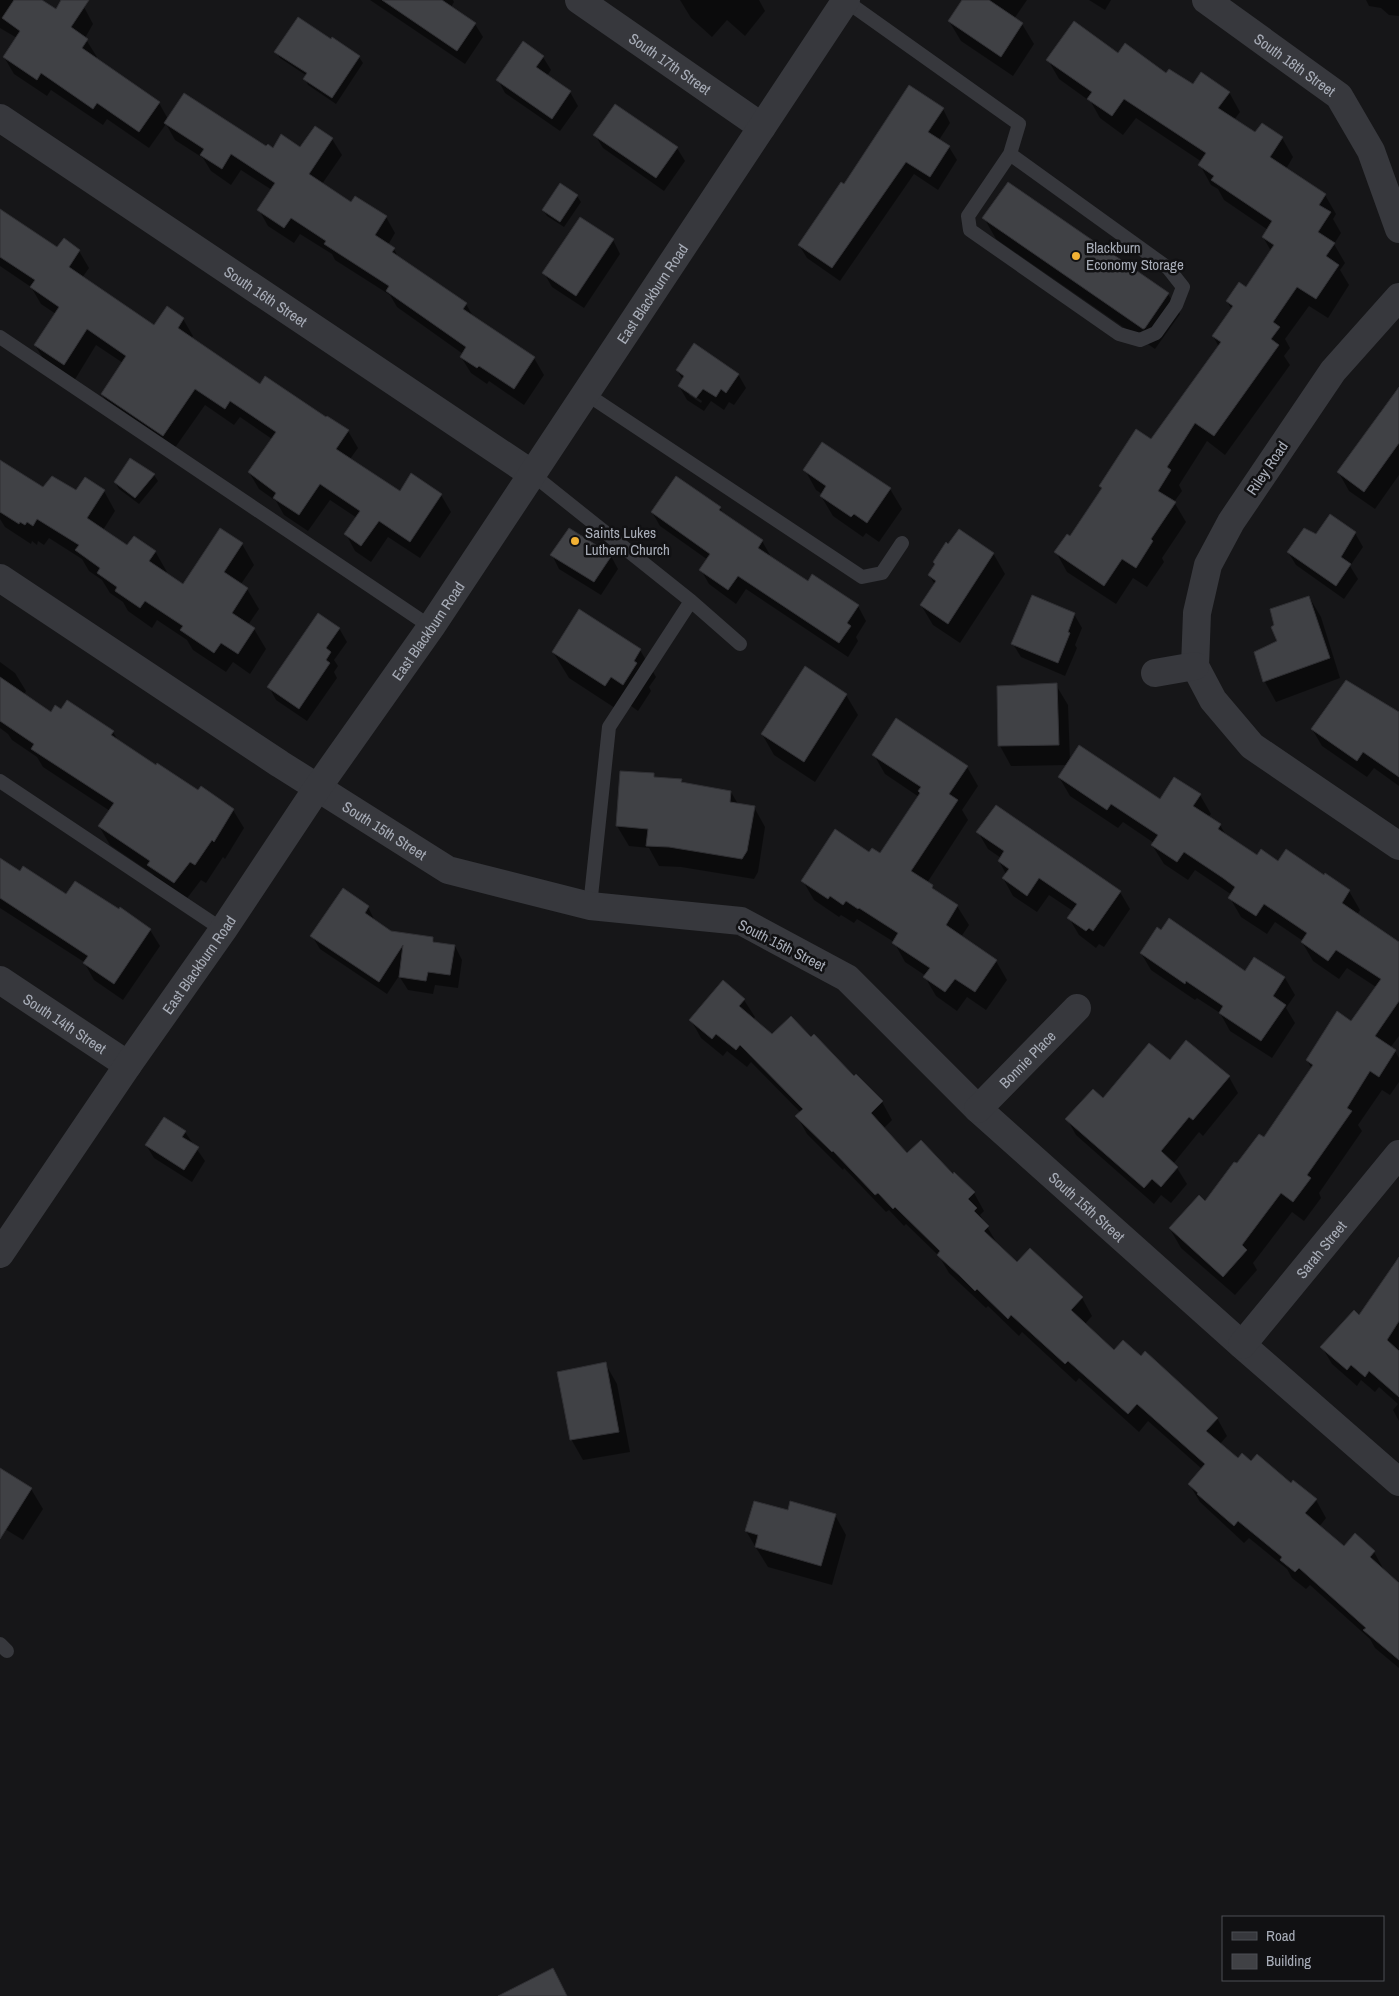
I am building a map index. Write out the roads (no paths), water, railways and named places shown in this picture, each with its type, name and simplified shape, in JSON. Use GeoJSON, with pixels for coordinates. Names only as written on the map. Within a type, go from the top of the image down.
{"type":"FeatureCollection","features":[{"type":"Feature","properties":{"kind":"street","name":"South 17th Street"},"geometry":{"type":"LineString","coordinates":[[579,0],[762,127]]}},
{"type":"Feature","properties":{"kind":"street","name":"East Blackburn Road"},"geometry":{"type":"LineString","coordinates":[[0,1254],[431,626],[846,0]]}},
{"type":"Feature","properties":{"kind":"street","name":"South 18th Street"},"geometry":{"type":"LineString","coordinates":[[1206,0],[1339,96],[1372,152],[1399,230]]}},
{"type":"Feature","properties":{"kind":"street","name":"South 16th Street"},"geometry":{"type":"LineString","coordinates":[[0,118],[532,474]]}},
{"type":"Feature","properties":{"kind":"street","name":"Riley Road"},"geometry":{"type":"LineString","coordinates":[[1195,666],[1199,604],[1208,565],[1231,522],[1333,371],[1399,297]]}},
{"type":"Feature","properties":{"kind":"street","name":"South 15th Street"},"geometry":{"type":"LineString","coordinates":[[0,578],[318,788],[448,870],[590,906],[741,921],[847,978],[978,1109],[1242,1345],[1399,1482]]}},
{"type":"Feature","properties":{"kind":"street"},"geometry":{"type":"LineString","coordinates":[[1155,673],[1195,666],[1214,700],[1252,746],[1399,846]]}},
{"type":"Feature","properties":{"kind":"street","name":"South 14th Street"},"geometry":{"type":"LineString","coordinates":[[0,980],[128,1065]]}},
{"type":"Feature","properties":{"kind":"street","name":"Bonnie Place"},"geometry":{"type":"LineString","coordinates":[[978,1109],[1077,1008]]}},
{"type":"Feature","properties":{"kind":"street","name":"Sarah Street"},"geometry":{"type":"LineString","coordinates":[[1242,1345],[1399,1154]]}},
{"type":"Feature","properties":{"kind":"lane"},"geometry":{"type":"LineString","coordinates":[[846,0],[1019,124],[1010,154],[968,216],[970,230],[1119,334],[1140,340],[1156,333],[1176,304],[1183,287],[1168,268],[1010,154]]}},
{"type":"Feature","properties":{"kind":"lane"},"geometry":{"type":"LineString","coordinates":[[0,337],[431,626]]}},
{"type":"Feature","properties":{"kind":"lane"},"geometry":{"type":"LineString","coordinates":[[585,393],[862,578],[882,573],[902,543]]}},
{"type":"Feature","properties":{"kind":"lane"},"geometry":{"type":"LineString","coordinates":[[532,474],[691,601],[740,644]]}},
{"type":"Feature","properties":{"kind":"lane"},"geometry":{"type":"LineString","coordinates":[[590,906],[609,728],[691,601]]}},
{"type":"Feature","properties":{"kind":"lane"},"geometry":{"type":"LineString","coordinates":[[0,781],[223,930]]}},
{"type":"Feature","properties":{"kind":"place","name":"Blackburn Economy Storage"},"geometry":{"type":"Point","coordinates":[1076,256]}},
{"type":"Feature","properties":{"kind":"place","name":"Saints Lukes Luthern Church"},"geometry":{"type":"Point","coordinates":[575,541]}}]}
